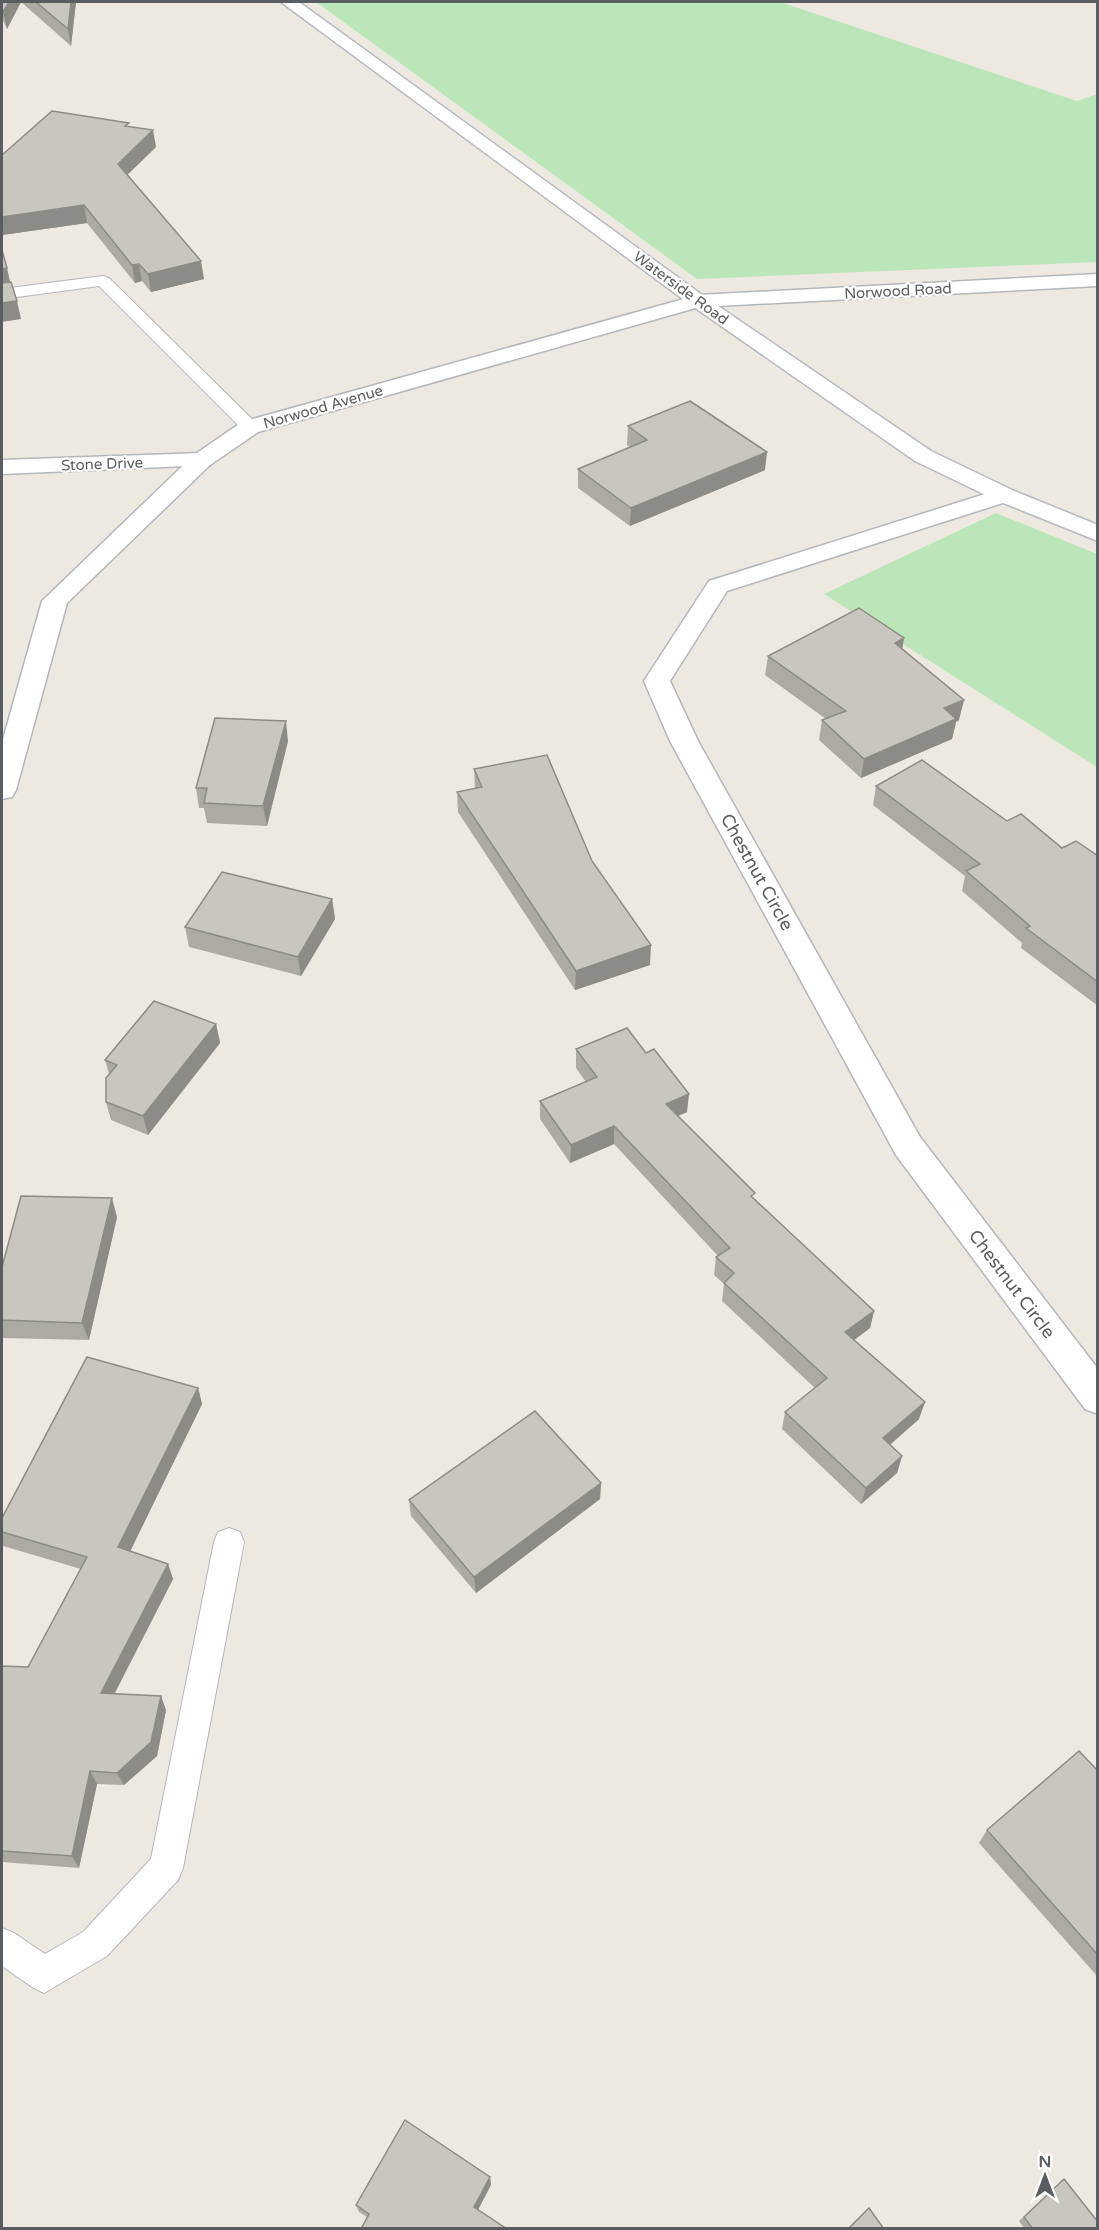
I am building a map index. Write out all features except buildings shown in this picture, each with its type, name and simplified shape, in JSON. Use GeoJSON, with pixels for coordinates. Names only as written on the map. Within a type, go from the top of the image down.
{"type":"FeatureCollection","features":[{"type":"Feature","properties":{"kind":"street","name":"Waterside Road"},"geometry":{"type":"LineString","coordinates":[[289,2],[698,301],[923,456],[1004,495],[1098,534]]}},
{"type":"Feature","properties":{"kind":"street","name":"Norwood Road"},"geometry":{"type":"LineString","coordinates":[[698,301],[1098,280]]}},
{"type":"Feature","properties":{"kind":"street","name":"Norwood Avenue"},"geometry":{"type":"LineString","coordinates":[[2,790],[55,601],[202,460],[250,427],[698,301]]}},
{"type":"Feature","properties":{"kind":"street","name":"Stone Drive"},"geometry":{"type":"LineString","coordinates":[[2,467],[202,460]]}},
{"type":"Feature","properties":{"kind":"street","name":"Chestnut Circle"},"geometry":{"type":"LineString","coordinates":[[1004,495],[718,586],[657,681],[684,741],[908,1146],[1098,1398]]}},
{"type":"Feature","properties":{"kind":"lane"},"geometry":{"type":"LineString","coordinates":[[2,294],[103,281],[250,427]]}},
{"type":"Feature","properties":{"kind":"lane"},"geometry":{"type":"LineString","coordinates":[[2,1945],[44,1975],[95,1944],[166,1868],[229,1542]]}},
{"type":"Feature","properties":{"kind":"green space"},"geometry":{"type":"Polygon","coordinates":[[[316,2],[780,2],[1077,101],[1097,94],[1097,262],[697,279],[316,2]]]}},
{"type":"Feature","properties":{"kind":"green space"},"geometry":{"type":"Polygon","coordinates":[[[996,513],[1097,554],[1097,767],[824,594],[996,513]]]}}]}
